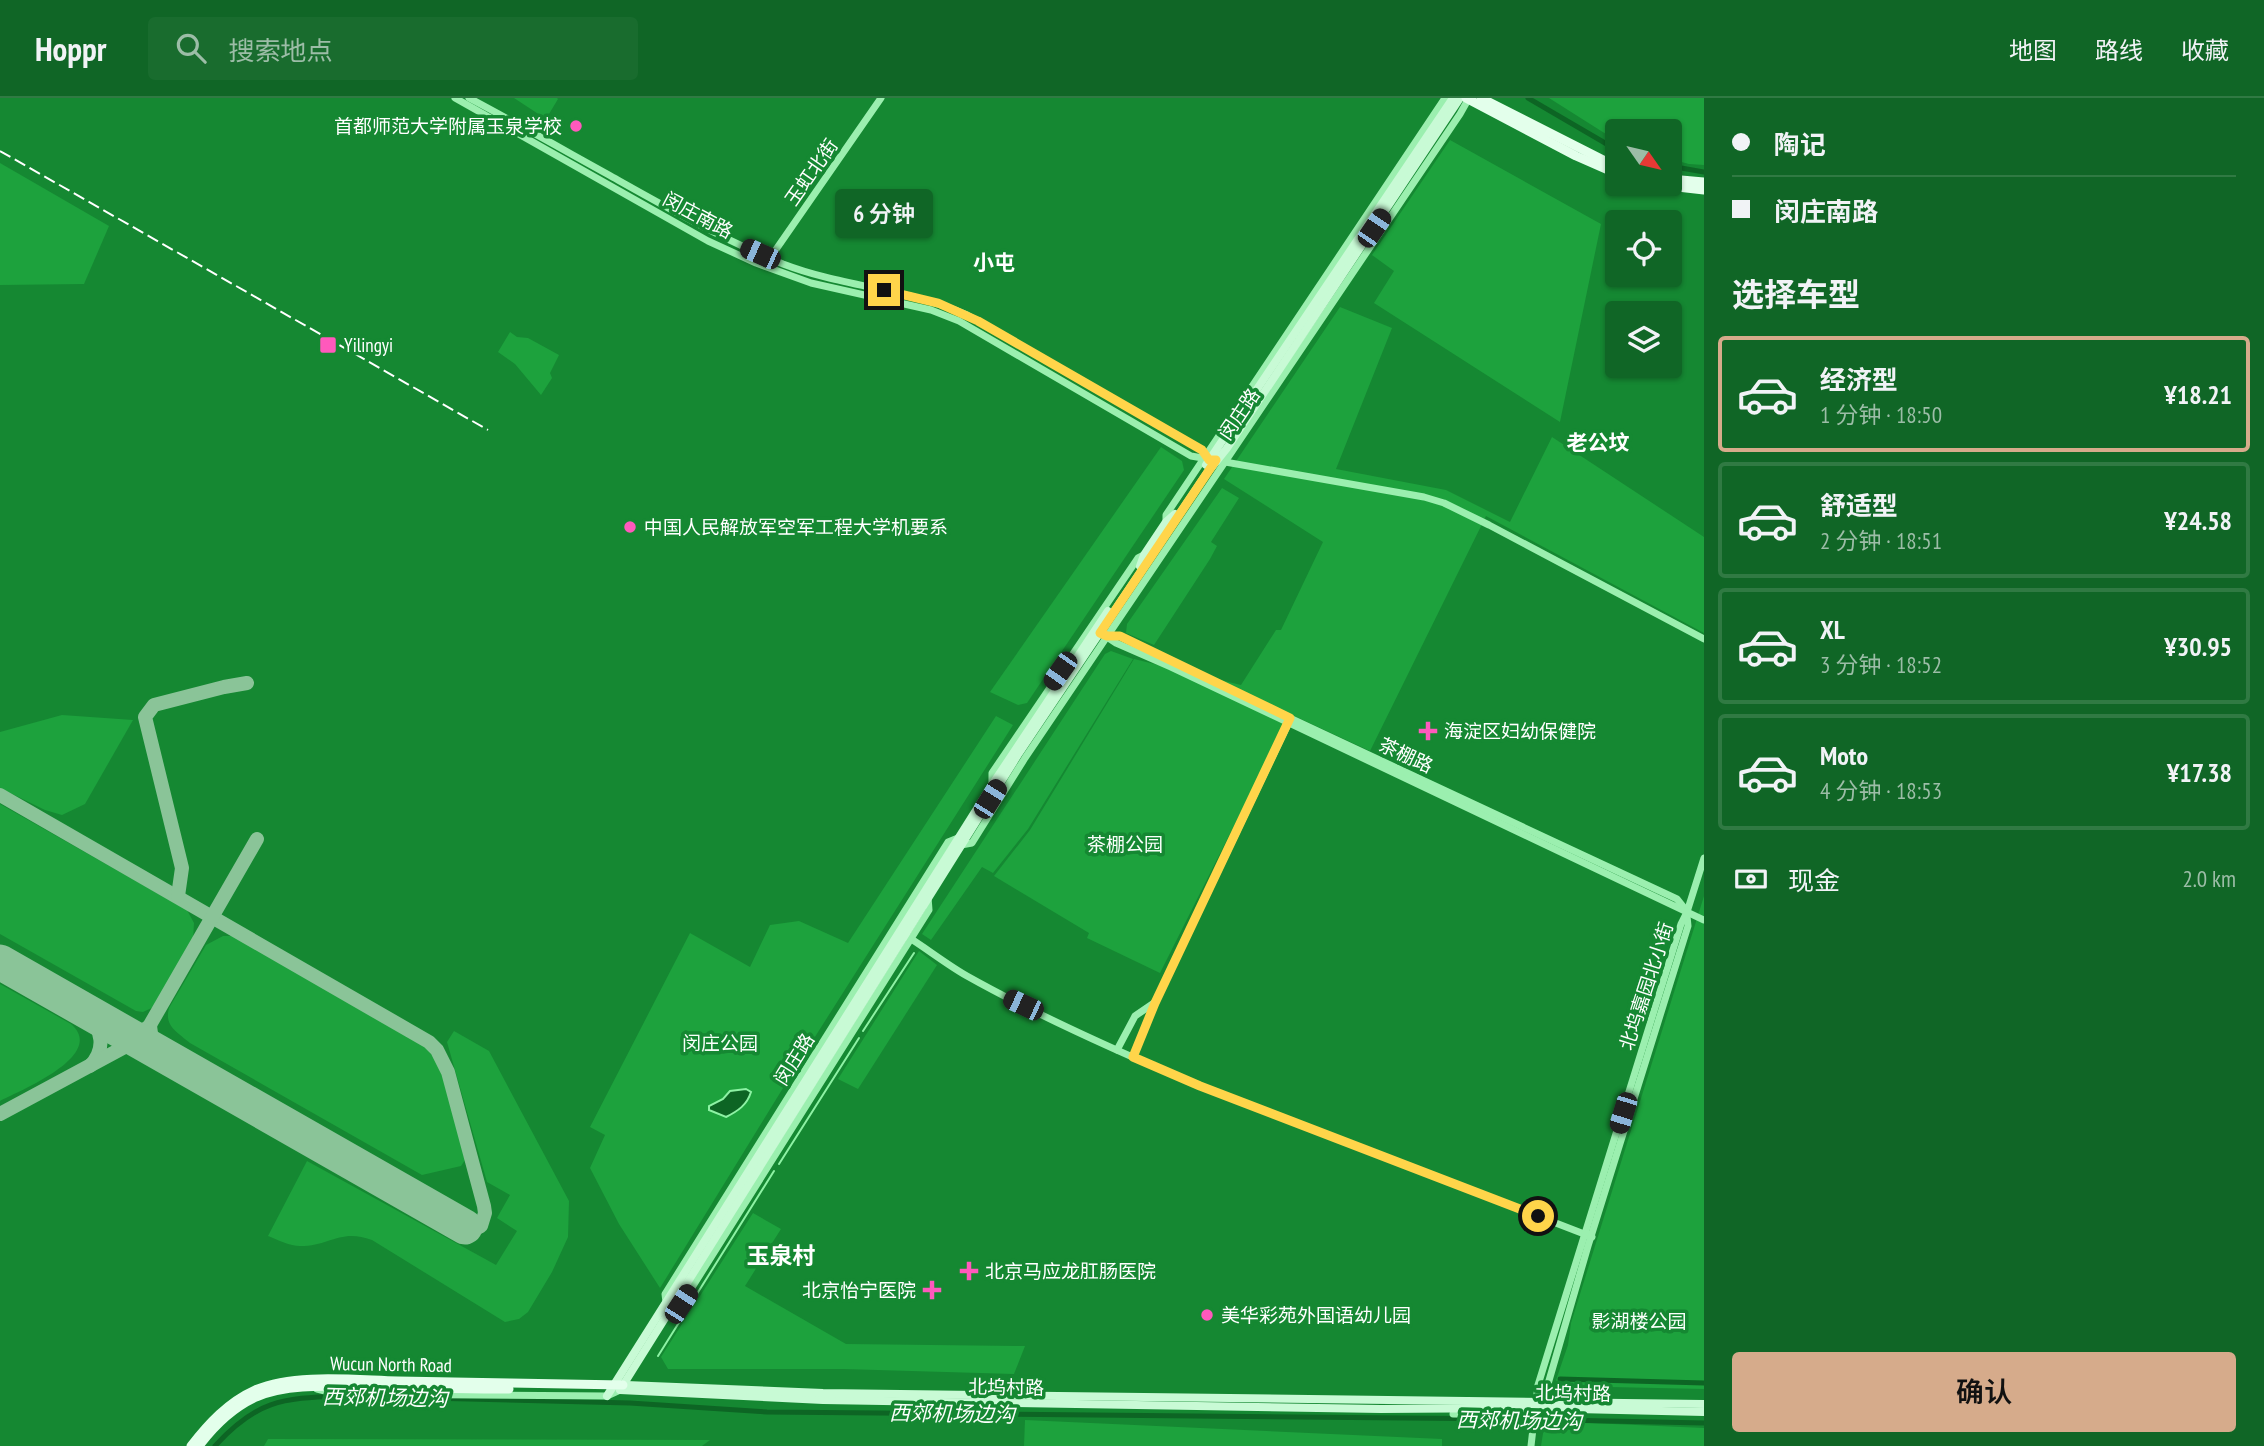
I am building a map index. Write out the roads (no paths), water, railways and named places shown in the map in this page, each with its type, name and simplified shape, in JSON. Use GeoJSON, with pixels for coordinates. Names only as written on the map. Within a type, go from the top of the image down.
{"type":"FeatureCollection","features":[{"type":"Feature","properties":{"kind":"main road"},"geometry":{"type":"LineString","coordinates":[[1481,98],[1605,161]]}},
{"type":"Feature","properties":{"kind":"main road"},"geometry":{"type":"LineString","coordinates":[[1455,99],[1605,169]]}},
{"type":"Feature","properties":{"kind":"main road","name":"闵庄路"},"geometry":{"type":"LineString","coordinates":[[669,1305],[960,842],[1101,633],[1212,459],[1227,447],[1402,187],[1455,99]]}},
{"type":"Feature","properties":{"kind":"main road","name":"闵庄路"},"geometry":{"type":"LineString","coordinates":[[615,1389],[908,937],[992,785],[1101,633],[1143,561],[1141,556],[1166,519],[1171,520],[1455,99]]}},
{"type":"Feature","properties":{"kind":"main road"},"geometry":{"type":"LineString","coordinates":[[1682,181],[1704,183]]}},
{"type":"Feature","properties":{"kind":"main road"},"geometry":{"type":"LineString","coordinates":[[1682,188],[1704,190]]}},
{"type":"Feature","properties":{"kind":"main road","name":"Wucun North Road"},"geometry":{"type":"LineString","coordinates":[[191,1446],[217,1416],[235,1401],[255,1390],[277,1383],[327,1380],[615,1389]]}},
{"type":"Feature","properties":{"kind":"main road","name":"Wucun North Road"},"geometry":{"type":"LineString","coordinates":[[198,1446],[221,1420],[248,1401],[278,1391],[309,1387],[615,1389]]}},
{"type":"Feature","properties":{"kind":"main road","name":"北坞村路"},"geometry":{"type":"LineString","coordinates":[[615,1389],[1704,1412]]}},
{"type":"Feature","properties":{"kind":"main road","name":"北坞村路"},"geometry":{"type":"LineString","coordinates":[[615,1389],[823,1400],[1443,1408],[1704,1404]]}},
{"type":"Feature","properties":{"kind":"main road"},"geometry":{"type":"LineString","coordinates":[[1443,1408],[1453,1414]]}},
{"type":"Feature","properties":{"kind":"street","name":"闵庄南路"},"geometry":{"type":"LineString","coordinates":[[454,98],[708,241],[756,263],[768,261]]}},
{"type":"Feature","properties":{"kind":"street","name":"闵庄南路"},"geometry":{"type":"LineString","coordinates":[[469,98],[712,233],[768,261],[938,303],[958,311],[1194,445],[1212,459]]}},
{"type":"Feature","properties":{"kind":"street","name":"玉虹北街"},"geometry":{"type":"LineString","coordinates":[[768,261],[881,98]]}},
{"type":"Feature","properties":{"kind":"street","name":"闵庄路"},"geometry":{"type":"LineString","coordinates":[[1212,459],[1416,180],[1455,99]]}},
{"type":"Feature","properties":{"kind":"street"},"geometry":{"type":"LineString","coordinates":[[1402,187],[1416,180]]}},
{"type":"Feature","properties":{"kind":"street"},"geometry":{"type":"LineString","coordinates":[[1212,459],[1424,497],[1444,503],[1704,639]]}},
{"type":"Feature","properties":{"kind":"street","name":"闵庄路"},"geometry":{"type":"LineString","coordinates":[[992,785],[992,773],[1029,716],[1141,556]]}},
{"type":"Feature","properties":{"kind":"street","name":"茶棚路"},"geometry":{"type":"LineString","coordinates":[[1101,633],[1120,636],[1289,721],[1677,899],[1687,912],[1704,920]]}},
{"type":"Feature","properties":{"kind":"street"},"geometry":{"type":"LineString","coordinates":[[1133,1057],[1155,1003],[1289,721]]}},
{"type":"Feature","properties":{"kind":"street","name":"北坞嘉园北小街"},"geometry":{"type":"LineString","coordinates":[[1535,1408],[1548,1384],[1589,1236],[1688,926],[1687,912],[1704,858]]}},
{"type":"Feature","properties":{"kind":"street"},"geometry":{"type":"LineString","coordinates":[[908,937],[1005,997],[1117,1050],[1200,1086],[1589,1236]]}},
{"type":"Feature","properties":{"kind":"street"},"geometry":{"type":"LineString","coordinates":[[1117,1050],[1135,1016],[1155,1003]]}},
{"type":"Feature","properties":{"kind":"street"},"geometry":{"type":"LineString","coordinates":[[1531,1446],[1535,1408]]}},
{"type":"Feature","properties":{"kind":"street","name":"北坞村路"},"geometry":{"type":"LineString","coordinates":[[1453,1414],[1535,1408]]}},
{"type":"Feature","properties":{"kind":"waterway"},"geometry":{"type":"LineString","coordinates":[[1528,98],[1605,143]]}},
{"type":"Feature","properties":{"kind":"waterway"},"geometry":{"type":"LineString","coordinates":[[1682,168],[1704,172]]}},
{"type":"Feature","properties":{"kind":"waterway"},"geometry":{"type":"LineString","coordinates":[[863,1031],[914,953]]}},
{"type":"Feature","properties":{"kind":"waterway"},"geometry":{"type":"LineString","coordinates":[[779,1164],[859,1038]]}},
{"type":"Feature","properties":{"kind":"waterway"},"geometry":{"type":"LineString","coordinates":[[658,1356],[774,1171]]}},
{"type":"Feature","properties":{"kind":"waterway"},"geometry":{"type":"LineString","coordinates":[[1560,1379],[1704,1383]]}},
{"type":"Feature","properties":{"kind":"waterway","name":"西郊机场边沟"},"geometry":{"type":"LineString","coordinates":[[215,1446],[244,1419],[271,1405],[301,1398],[340,1396]]}},
{"type":"Feature","properties":{"kind":"waterway","name":"西郊机场边沟"},"geometry":{"type":"LineString","coordinates":[[427,1398],[630,1403],[767,1412],[1704,1423]]}},
{"type":"Feature","properties":{"kind":"railway"},"geometry":{"type":"LineString","coordinates":[[0,151],[488,430]]}},
{"type":"Feature","properties":{"kind":"place","name":"首都师范大学附属玉泉学校"},"geometry":{"type":"Point","coordinates":[576,126]}},
{"type":"Feature","properties":{"kind":"place","name":"Yilingyi"},"geometry":{"type":"Point","coordinates":[328,345]}},
{"type":"Feature","properties":{"kind":"place","name":"中国人民解放军空军工程大学机要系"},"geometry":{"type":"Point","coordinates":[630,527]}},
{"type":"Feature","properties":{"kind":"place","name":"海淀区妇幼保健院"},"geometry":{"type":"Point","coordinates":[1428,731]}},
{"type":"Feature","properties":{"kind":"place","name":"北京马应龙肛肠医院"},"geometry":{"type":"Point","coordinates":[969,1271]}},
{"type":"Feature","properties":{"kind":"place","name":"北京怡宁医院"},"geometry":{"type":"Point","coordinates":[932,1290]}},
{"type":"Feature","properties":{"kind":"place","name":"美华彩苑外国语幼儿园"},"geometry":{"type":"Point","coordinates":[1207,1315]}},
{"type":"Feature","properties":{"kind":"district","name":"小屯"},"geometry":{"type":"Point","coordinates":[994,263]}},
{"type":"Feature","properties":{"kind":"district","name":"老公坟"},"geometry":{"type":"Point","coordinates":[1598,443]}},
{"type":"Feature","properties":{"kind":"district","name":"玉泉村"},"geometry":{"type":"Point","coordinates":[781,1256]}},
{"type":"Feature","properties":{"kind":"park label","name":"茶棚公园"},"geometry":{"type":"Point","coordinates":[1125,844]}},
{"type":"Feature","properties":{"kind":"park label","name":"闵庄公园"},"geometry":{"type":"Point","coordinates":[720,1043]}},
{"type":"Feature","properties":{"kind":"park label","name":"影湖楼公园"},"geometry":{"type":"Point","coordinates":[1639,1321]}}]}
